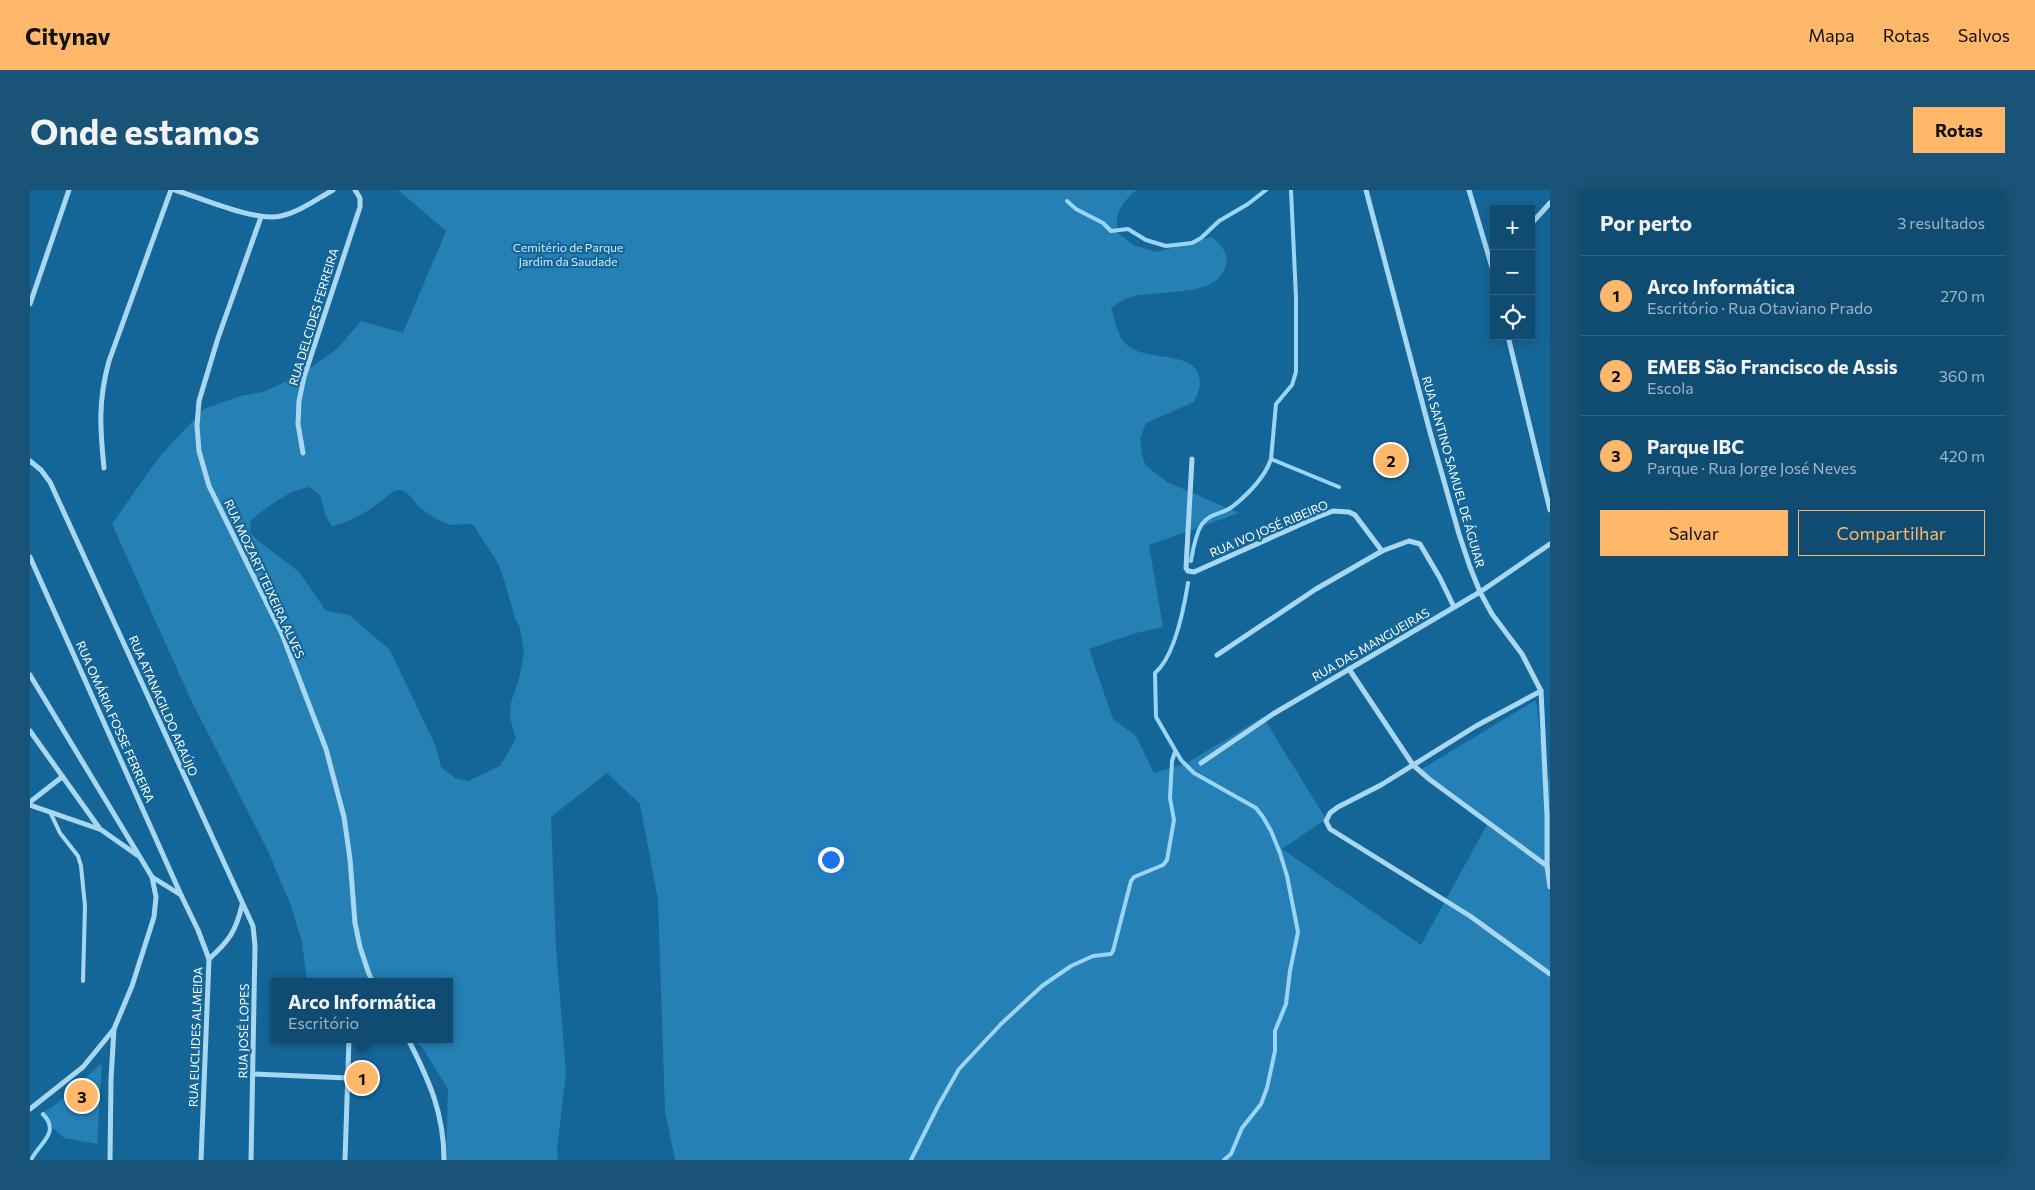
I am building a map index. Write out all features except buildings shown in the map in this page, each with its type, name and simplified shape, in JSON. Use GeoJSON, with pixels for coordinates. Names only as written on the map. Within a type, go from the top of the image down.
{"type":"FeatureCollection","features":[{"type":"Feature","properties":{"kind":"street"},"geometry":{"type":"LineString","coordinates":[[30,304],[69,190]]}},
{"type":"Feature","properties":{"kind":"street"},"geometry":{"type":"LineString","coordinates":[[104,468],[100,407],[103,383],[109,361],[171,190]]}},
{"type":"Feature","properties":{"kind":"street"},"geometry":{"type":"LineString","coordinates":[[175,190],[261,217],[279,217],[293,213],[333,190]]}},
{"type":"Feature","properties":{"kind":"street","name":"RUA DELCIDES FERREIRA"},"geometry":{"type":"LineString","coordinates":[[303,453],[298,424],[299,401],[314,345],[360,207],[360,198],[356,190]]}},
{"type":"Feature","properties":{"kind":"street","name":"RUA SANTINO SAMUEL DE ÁGUIAR"},"geometry":{"type":"LineString","coordinates":[[1366,190],[1459,534],[1480,592],[1492,614],[1522,654],[1540,691],[1547,816],[1547,866],[1550,887]]}},
{"type":"Feature","properties":{"kind":"street"},"geometry":{"type":"LineString","coordinates":[[1469,190],[1490,256]]}},
{"type":"Feature","properties":{"kind":"street"},"geometry":{"type":"LineString","coordinates":[[1535,220],[1550,203]]}},
{"type":"Feature","properties":{"kind":"street","name":"RUA MOZART TEIXEIRA ALVES"},"geometry":{"type":"LineString","coordinates":[[261,217],[218,338],[199,401],[197,426],[199,451],[209,486],[282,634],[326,749],[344,817],[360,947],[371,978]]}},
{"type":"Feature","properties":{"kind":"street"},"geometry":{"type":"LineString","coordinates":[[1509,340],[1550,510]]}},
{"type":"Feature","properties":{"kind":"street","name":"RUA IVO JOSÉ RIBEIRO"},"geometry":{"type":"LineString","coordinates":[[1192,459],[1186,568],[1190,572],[1194,572],[1333,511],[1349,512],[1355,515],[1382,551]]}},
{"type":"Feature","properties":{"kind":"street","name":"RUA ATANAGILDO ARAÚJO"},"geometry":{"type":"LineString","coordinates":[[30,461],[41,470],[50,482],[242,904]]}},
{"type":"Feature","properties":{"kind":"street"},"geometry":{"type":"LineString","coordinates":[[1217,655],[1316,589],[1382,551],[1409,540],[1420,544],[1454,607]]}},
{"type":"Feature","properties":{"kind":"street","name":"RUA DAS MANGUEIRAS"},"geometry":{"type":"LineString","coordinates":[[1201,763],[1273,714],[1480,592],[1550,544]]}},
{"type":"Feature","properties":{"kind":"street","name":"RUA OMÁRIA FOSSE FERREIRA"},"geometry":{"type":"LineString","coordinates":[[30,557],[181,895]]}},
{"type":"Feature","properties":{"kind":"street"},"geometry":{"type":"LineString","coordinates":[[1349,669],[1413,765],[1547,866]]}},
{"type":"Feature","properties":{"kind":"street"},"geometry":{"type":"LineString","coordinates":[[30,675],[152,877],[156,896],[154,917],[132,986],[114,1029],[83,1067],[30,1109]]}},
{"type":"Feature","properties":{"kind":"street"},"geometry":{"type":"LineString","coordinates":[[1540,691],[1476,726],[1330,813],[1326,821],[1330,829],[1470,916],[1550,974]]}},
{"type":"Feature","properties":{"kind":"street"},"geometry":{"type":"LineString","coordinates":[[30,731],[100,829]]}},
{"type":"Feature","properties":{"kind":"street"},"geometry":{"type":"LineString","coordinates":[[62,777],[30,804],[100,829],[139,857]]}},
{"type":"Feature","properties":{"kind":"street"},"geometry":{"type":"LineString","coordinates":[[152,877],[181,895]]}},
{"type":"Feature","properties":{"kind":"street","name":"RUA EUCLIDES ALMEIDA"},"geometry":{"type":"LineString","coordinates":[[181,895],[198,930],[209,959],[201,1160]]}},
{"type":"Feature","properties":{"kind":"street"},"geometry":{"type":"LineString","coordinates":[[209,959],[231,937],[238,923],[242,904]]}},
{"type":"Feature","properties":{"kind":"street","name":"RUA JOSÉ LOPES"},"geometry":{"type":"LineString","coordinates":[[242,904],[253,926],[255,946],[252,1160]]}},
{"type":"Feature","properties":{"kind":"street"},"geometry":{"type":"LineString","coordinates":[[110,1160],[114,1029]]}},
{"type":"Feature","properties":{"kind":"street"},"geometry":{"type":"LineString","coordinates":[[346,1160],[349,1043]]}},
{"type":"Feature","properties":{"kind":"street"},"geometry":{"type":"LineString","coordinates":[[410,1043],[436,1099],[441,1124],[444,1160]]}},
{"type":"Feature","properties":{"kind":"street"},"geometry":{"type":"LineString","coordinates":[[254,1074],[348,1078]]}},
{"type":"Feature","properties":{"kind":"lane"},"geometry":{"type":"LineString","coordinates":[[50,812],[60,833],[78,856],[81,866],[85,906],[83,981]]}},
{"type":"Feature","properties":{"kind":"green space","name":"Cemitério de Parque Jardim da Saudade"},"geometry":{"type":"Polygon","coordinates":[[[398,190],[1136,190],[1120,208],[1117,218],[1117,232],[1133,245],[1157,252],[1212,237],[1225,252],[1227,260],[1224,270],[1218,279],[1209,285],[1197,289],[1131,297],[1120,301],[1111,308],[1118,332],[1126,344],[1135,350],[1182,360],[1198,372],[1200,386],[1194,402],[1146,423],[1140,439],[1142,456],[1146,466],[1167,482],[1239,513],[1149,545],[1163,627],[1136,633],[1089,649],[1113,719],[1136,736],[1154,773],[1187,763],[1263,717],[1326,819],[1282,849],[1421,945],[1489,821],[1420,770],[1536,700],[1546,780],[1550,779],[1550,1160],[675,1160],[665,1111],[658,900],[640,804],[607,773],[551,817],[556,948],[566,1073],[557,1150],[558,1160],[446,1160],[448,1089],[422,1047],[417,1043],[453,1043],[453,978],[306,978],[302,942],[291,906],[268,851],[190,698],[112,524],[160,456],[204,409],[240,396],[263,392],[300,375],[337,349],[361,321],[403,333],[446,231],[398,190]],[[309,487],[293,492],[271,504],[251,520],[250,532],[256,539],[299,572],[326,611],[349,615],[390,650],[436,747],[441,767],[455,778],[468,781],[500,766],[516,739],[510,718],[511,702],[519,679],[524,652],[520,628],[515,618],[498,563],[473,525],[450,525],[441,522],[420,508],[410,495],[400,490],[391,493],[375,506],[345,522],[332,526],[326,517],[320,495],[309,487]]]}},
{"type":"Feature","properties":{"kind":"green space"},"geometry":{"type":"Polygon","coordinates":[[[102,1063],[97,1144],[64,1138],[39,1115],[54,1106],[102,1063]]]}},
{"type":"Feature","properties":{"kind":"waterway"},"geometry":{"type":"LineString","coordinates":[[1067,201],[1076,209],[1103,223],[1111,231],[1128,229],[1146,240],[1166,246],[1192,243],[1201,238],[1219,221],[1248,204],[1266,190]]}},
{"type":"Feature","properties":{"kind":"waterway"},"geometry":{"type":"LineString","coordinates":[[1191,561],[1196,538],[1205,520],[1232,507],[1238,502],[1255,485],[1268,466],[1271,459],[1276,404],[1292,385],[1296,372],[1296,297],[1291,190]]}},
{"type":"Feature","properties":{"kind":"waterway"},"geometry":{"type":"LineString","coordinates":[[1271,459],[1339,487]]}},
{"type":"Feature","properties":{"kind":"waterway"},"geometry":{"type":"LineString","coordinates":[[1188,583],[1178,631],[1168,655],[1155,673],[1156,717],[1181,760],[1194,773],[1256,808],[1263,817],[1280,853],[1287,876],[1298,932],[1286,1004],[1275,1031],[1275,1051],[1267,1088],[1261,1104],[1242,1128],[1231,1154],[1224,1160]]}},
{"type":"Feature","properties":{"kind":"waterway"},"geometry":{"type":"LineString","coordinates":[[911,1160],[959,1069],[1001,1024],[1042,986],[1071,966],[1093,956],[1111,954],[1113,951],[1131,881],[1134,877],[1163,865],[1167,860],[1174,820],[1170,798],[1172,761],[1175,752]]}},
{"type":"Feature","properties":{"kind":"waterway"},"geometry":{"type":"LineString","coordinates":[[31,1160],[47,1138],[49,1132],[50,1127],[43,1114]]}},
{"type":"Feature","properties":{"kind":"place","name":"EMEB São Francisco de Assis"},"geometry":{"type":"Point","coordinates":[1391,460]}},
{"type":"Feature","properties":{"kind":"place","name":"Arco Informática"},"geometry":{"type":"Point","coordinates":[362,1078]}},
{"type":"Feature","properties":{"kind":"place","name":"Parque IBC"},"geometry":{"type":"Point","coordinates":[82,1096]}}]}
